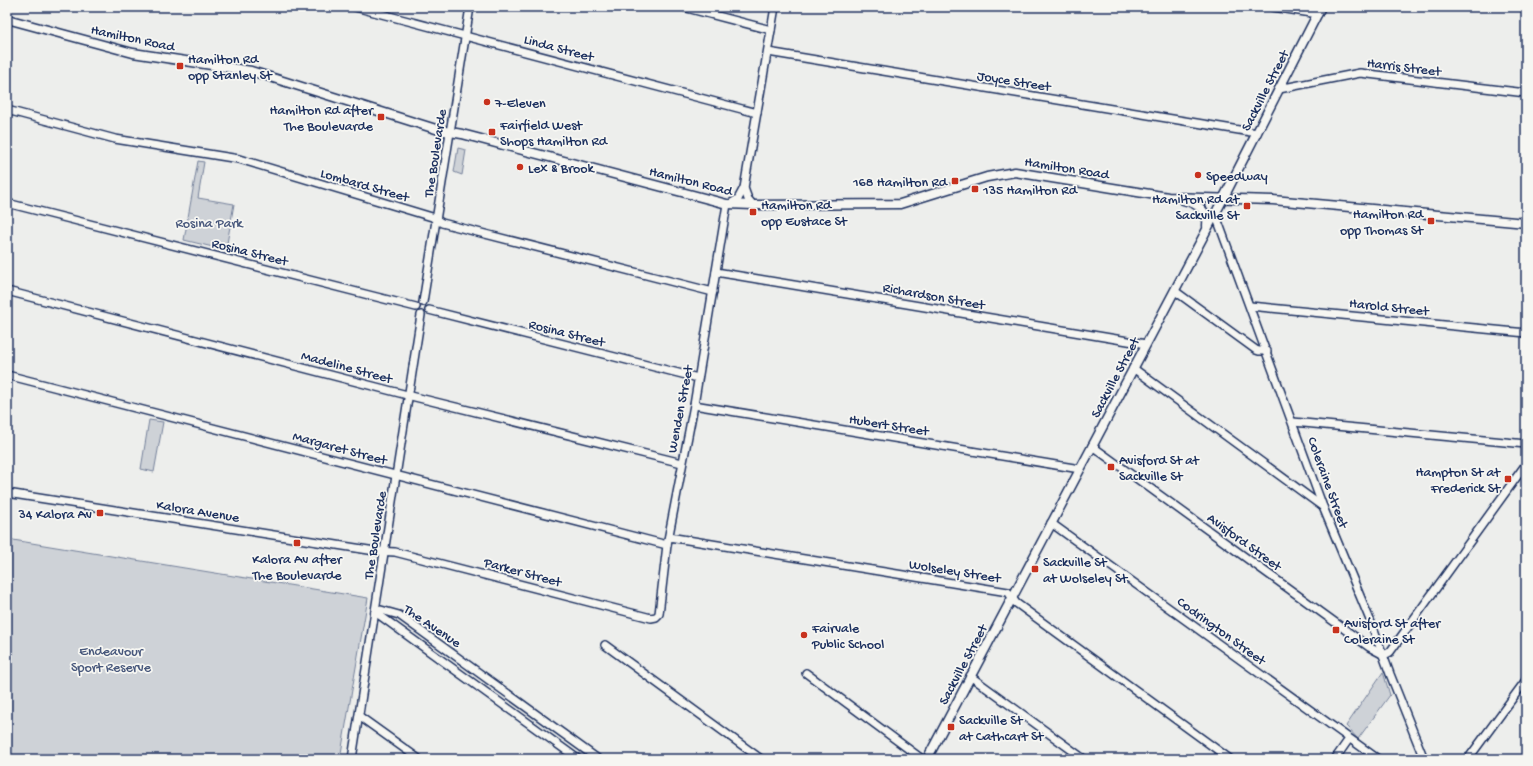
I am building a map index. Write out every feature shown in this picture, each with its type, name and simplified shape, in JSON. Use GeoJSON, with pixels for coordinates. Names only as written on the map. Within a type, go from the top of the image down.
{"type":"FeatureCollection","features":[{"type":"Feature","properties":{"kind":"main road","name":"Sackville Street"},"geometry":{"type":"LineString","coordinates":[[927,759],[1175,291],[1320,11]]}},
{"type":"Feature","properties":{"kind":"main road","name":"Hamilton Road"},"geometry":{"type":"LineString","coordinates":[[7,19],[133,53],[251,71],[439,130],[729,204],[900,204],[987,177],[1015,172],[1168,197],[1273,200],[1526,223]]}},
{"type":"Feature","properties":{"kind":"main road"},"geometry":{"type":"LineString","coordinates":[[1168,197],[1185,200],[1202,208],[1207,216],[1207,228]]}},
{"type":"Feature","properties":{"kind":"street","name":"Linda Street"},"geometry":{"type":"LineString","coordinates":[[355,7],[466,35],[757,113]]}},
{"type":"Feature","properties":{"kind":"street","name":"The Boulevarde"},"geometry":{"type":"LineString","coordinates":[[423,302],[470,7]]}},
{"type":"Feature","properties":{"kind":"street"},"geometry":{"type":"LineString","coordinates":[[683,7],[771,30]]}},
{"type":"Feature","properties":{"kind":"street"},"geometry":{"type":"LineString","coordinates":[[729,204],[738,199],[744,188],[775,7]]}},
{"type":"Feature","properties":{"kind":"street"},"geometry":{"type":"LineString","coordinates":[[1273,7],[1320,11]]}},
{"type":"Feature","properties":{"kind":"street","name":"Joyce Street"},"geometry":{"type":"LineString","coordinates":[[768,52],[1256,133]]}},
{"type":"Feature","properties":{"kind":"street","name":"Harris Street"},"geometry":{"type":"LineString","coordinates":[[1279,88],[1360,73],[1526,93]]}},
{"type":"Feature","properties":{"kind":"street","name":"Lombard Street"},"geometry":{"type":"LineString","coordinates":[[7,110],[115,139],[239,159],[432,217],[442,223],[713,292]]}},
{"type":"Feature","properties":{"kind":"street"},"geometry":{"type":"LineString","coordinates":[[744,188],[746,196],[753,205]]}},
{"type":"Feature","properties":{"kind":"street","name":"Rosina Street"},"geometry":{"type":"LineString","coordinates":[[7,203],[416,307]]}},
{"type":"Feature","properties":{"kind":"street","name":"Wenden Street"},"geometry":{"type":"LineString","coordinates":[[656,617],[659,614],[667,544],[694,405],[729,204]]}},
{"type":"Feature","properties":{"kind":"street","name":"Coleraine Street"},"geometry":{"type":"LineString","coordinates":[[1215,213],[1267,351],[1323,507],[1384,655],[1390,674],[1424,759]]}},
{"type":"Feature","properties":{"kind":"street","name":"Richardson Street"},"geometry":{"type":"LineString","coordinates":[[716,272],[1146,344]]}},
{"type":"Feature","properties":{"kind":"street","name":"Madeline Street"},"geometry":{"type":"LineString","coordinates":[[7,291],[410,395],[682,463]]}},
{"type":"Feature","properties":{"kind":"street"},"geometry":{"type":"LineString","coordinates":[[1175,291],[1256,350],[1267,351]]}},
{"type":"Feature","properties":{"kind":"street"},"geometry":{"type":"LineString","coordinates":[[423,302],[428,304],[429,310],[426,314],[421,315],[416,312],[416,307],[419,303],[423,302]]}},
{"type":"Feature","properties":{"kind":"street","name":"Harold Street"},"geometry":{"type":"LineString","coordinates":[[1250,306],[1526,333]]}},
{"type":"Feature","properties":{"kind":"street","name":"Rosina Street"},"geometry":{"type":"LineString","coordinates":[[429,310],[698,378]]}},
{"type":"Feature","properties":{"kind":"street","name":"The Boulevarde"},"geometry":{"type":"LineString","coordinates":[[352,759],[410,395],[421,315]]}},
{"type":"Feature","properties":{"kind":"street"},"geometry":{"type":"LineString","coordinates":[[1133,368],[1323,507]]}},
{"type":"Feature","properties":{"kind":"street","name":"Margaret Street"},"geometry":{"type":"LineString","coordinates":[[7,375],[396,476],[667,544]]}},
{"type":"Feature","properties":{"kind":"street","name":"Hubert Street"},"geometry":{"type":"LineString","coordinates":[[694,405],[1080,469]]}},
{"type":"Feature","properties":{"kind":"street"},"geometry":{"type":"LineString","coordinates":[[1293,422],[1526,444]]}},
{"type":"Feature","properties":{"kind":"street","name":"Avisford Street"},"geometry":{"type":"LineString","coordinates":[[1092,446],[1369,647],[1384,655]]}},
{"type":"Feature","properties":{"kind":"street"},"geometry":{"type":"LineString","coordinates":[[1384,655],[1390,652],[1526,464]]}},
{"type":"Feature","properties":{"kind":"street","name":"Kalora Avenue"},"geometry":{"type":"LineString","coordinates":[[7,493],[384,552]]}},
{"type":"Feature","properties":{"kind":"street","name":"Codrington Street"},"geometry":{"type":"LineString","coordinates":[[1051,523],[1059,527],[1378,759]]}},
{"type":"Feature","properties":{"kind":"street","name":"Wolseley Street"},"geometry":{"type":"LineString","coordinates":[[669,537],[1008,592],[1016,603],[1230,759]]}},
{"type":"Feature","properties":{"kind":"street","name":"Parker Street"},"geometry":{"type":"LineString","coordinates":[[384,552],[392,551],[402,553],[651,618],[656,617]]}},
{"type":"Feature","properties":{"kind":"street","name":"The Avenue"},"geometry":{"type":"LineString","coordinates":[[375,612],[381,610],[399,615],[598,759]]}},
{"type":"Feature","properties":{"kind":"street","name":"The Avenue"},"geometry":{"type":"LineString","coordinates":[[375,612],[578,759]]}},
{"type":"Feature","properties":{"kind":"street"},"geometry":{"type":"LineString","coordinates":[[605,645],[761,759]]}},
{"type":"Feature","properties":{"kind":"street"},"geometry":{"type":"LineString","coordinates":[[806,673],[922,759]]}},
{"type":"Feature","properties":{"kind":"street"},"geometry":{"type":"LineString","coordinates":[[970,676],[1084,759]]}},
{"type":"Feature","properties":{"kind":"street"},"geometry":{"type":"LineString","coordinates":[[1468,759],[1526,680]]}},
{"type":"Feature","properties":{"kind":"street"},"geometry":{"type":"LineString","coordinates":[[359,716],[418,759]]}},
{"type":"Feature","properties":{"kind":"street"},"geometry":{"type":"LineString","coordinates":[[1335,759],[1349,739]]}},
{"type":"Feature","properties":{"kind":"green space"},"geometry":{"type":"Polygon","coordinates":[[[458,148],[466,150],[462,175],[454,172],[458,148]]]}},
{"type":"Feature","properties":{"kind":"green space","name":"Rosina Park"},"geometry":{"type":"Polygon","coordinates":[[[198,161],[204,162],[198,198],[234,204],[226,249],[184,240],[198,161]]]}},
{"type":"Feature","properties":{"kind":"green space"},"geometry":{"type":"Polygon","coordinates":[[[149,420],[163,422],[154,472],[141,469],[149,420]]]}},
{"type":"Feature","properties":{"kind":"green space","name":"Endeavour Sport Reserve"},"geometry":{"type":"Polygon","coordinates":[[[7,539],[368,598],[340,759],[7,759],[7,539]]]}},
{"type":"Feature","properties":{"kind":"green space"},"geometry":{"type":"Polygon","coordinates":[[[1383,672],[1390,695],[1358,739],[1346,726],[1383,672]]]}},
{"type":"Feature","properties":{"kind":"place","name":"Hamilton Rd opp Stanley St"},"geometry":{"type":"Point","coordinates":[180,66]}},
{"type":"Feature","properties":{"kind":"place","name":"7-Eleven"},"geometry":{"type":"Point","coordinates":[487,102]}},
{"type":"Feature","properties":{"kind":"place","name":"Hamilton Rd after The Boulevarde"},"geometry":{"type":"Point","coordinates":[381,117]}},
{"type":"Feature","properties":{"kind":"place","name":"Fairfield West Shops Hamilton Rd"},"geometry":{"type":"Point","coordinates":[492,132]}},
{"type":"Feature","properties":{"kind":"place","name":"Lex & Brook"},"geometry":{"type":"Point","coordinates":[520,167]}},
{"type":"Feature","properties":{"kind":"place","name":"Speedway"},"geometry":{"type":"Point","coordinates":[1198,175]}},
{"type":"Feature","properties":{"kind":"place","name":"168 Hamilton Rd"},"geometry":{"type":"Point","coordinates":[955,181]}},
{"type":"Feature","properties":{"kind":"place","name":"135 Hamilton Rd"},"geometry":{"type":"Point","coordinates":[975,189]}},
{"type":"Feature","properties":{"kind":"place","name":"Hamilton Rd at Sackville St"},"geometry":{"type":"Point","coordinates":[1247,206]}},
{"type":"Feature","properties":{"kind":"place","name":"Hamilton Rd opp Eustace St"},"geometry":{"type":"Point","coordinates":[753,212]}},
{"type":"Feature","properties":{"kind":"place","name":"Hamilton Rd opp Thomas St"},"geometry":{"type":"Point","coordinates":[1431,221]}},
{"type":"Feature","properties":{"kind":"place","name":"Avisford St at Sackville St"},"geometry":{"type":"Point","coordinates":[1111,467]}},
{"type":"Feature","properties":{"kind":"place","name":"Hampton St at Frederick St"},"geometry":{"type":"Point","coordinates":[1508,479]}},
{"type":"Feature","properties":{"kind":"place","name":"34 Kalora Av"},"geometry":{"type":"Point","coordinates":[100,513]}},
{"type":"Feature","properties":{"kind":"place","name":"Kalora Av after The Boulevarde"},"geometry":{"type":"Point","coordinates":[297,543]}},
{"type":"Feature","properties":{"kind":"place","name":"Sackville St at Wolseley St"},"geometry":{"type":"Point","coordinates":[1035,569]}},
{"type":"Feature","properties":{"kind":"place","name":"Avisford St after Coleraine St"},"geometry":{"type":"Point","coordinates":[1336,630]}},
{"type":"Feature","properties":{"kind":"place","name":"Fairvale Public School"},"geometry":{"type":"Point","coordinates":[804,635]}},
{"type":"Feature","properties":{"kind":"place","name":"Sackville St at Cathcart St"},"geometry":{"type":"Point","coordinates":[951,727]}}]}
